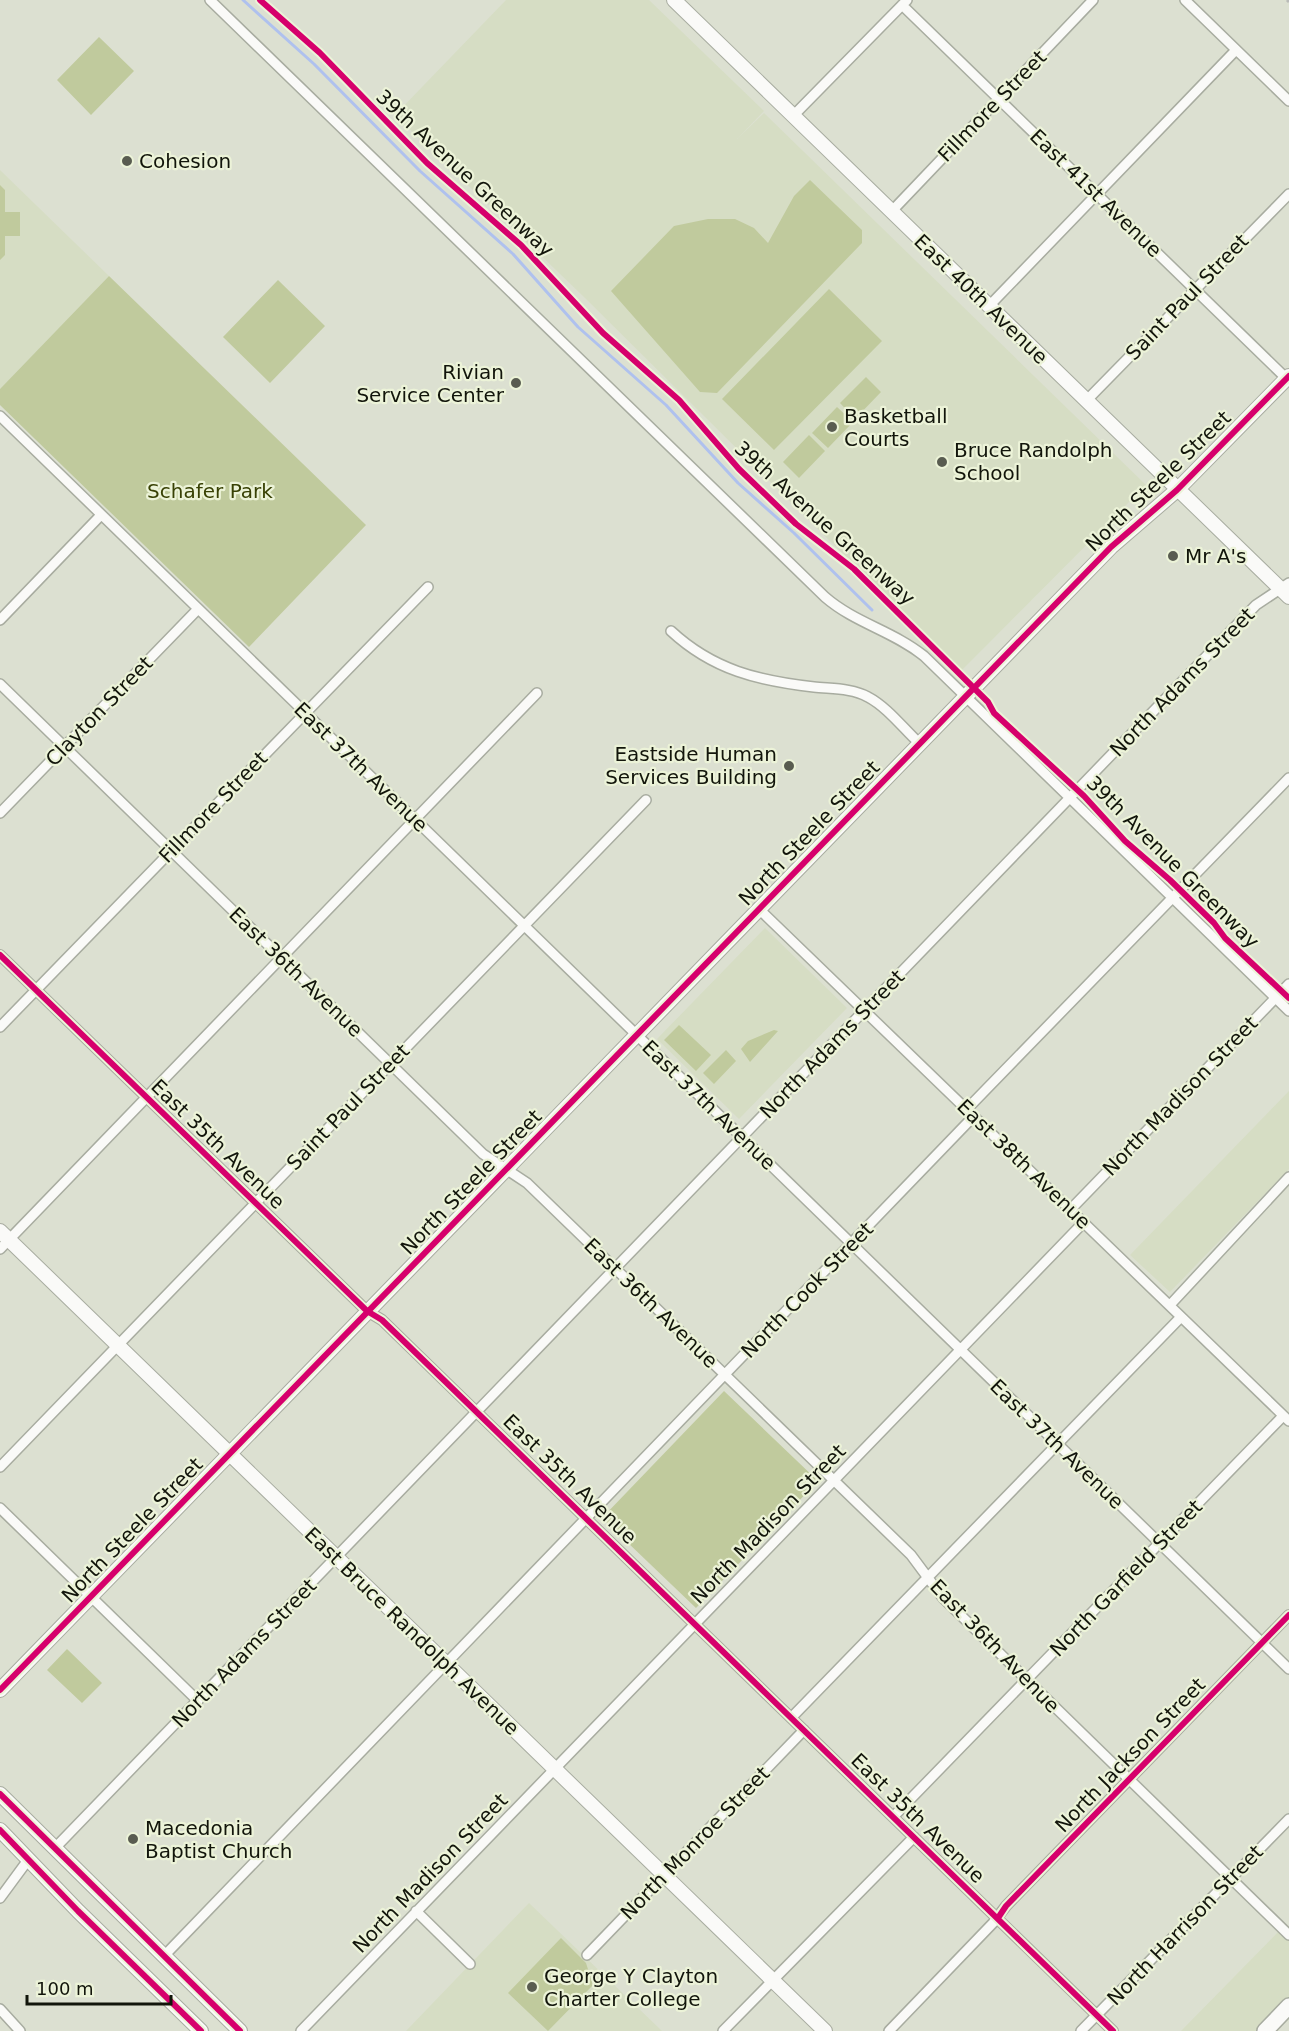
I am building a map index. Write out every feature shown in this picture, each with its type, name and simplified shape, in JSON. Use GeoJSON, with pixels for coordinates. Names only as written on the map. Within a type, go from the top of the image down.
{"type":"FeatureCollection","features":[{"type":"Feature","properties":{"kind":"main road"},"geometry":{"type":"LineString","coordinates":[[1265,2031],[1289,2006]]}},
{"type":"Feature","properties":{"kind":"street"},"geometry":{"type":"LineString","coordinates":[[210,0],[825,597],[856,620],[907,643],[969,692],[1070,797],[1289,1011]]}},
{"type":"Feature","properties":{"kind":"street","name":"East 40th Avenue"},"geometry":{"type":"LineString","coordinates":[[674,0],[1178,490],[1286,590]]}},
{"type":"Feature","properties":{"kind":"street","name":"Fillmore Street"},"geometry":{"type":"LineString","coordinates":[[891,212],[1093,0]]}},
{"type":"Feature","properties":{"kind":"street"},"geometry":{"type":"LineString","coordinates":[[1185,0],[1289,101]]}},
{"type":"Feature","properties":{"kind":"street"},"geometry":{"type":"LineString","coordinates":[[793,116],[904,2]]}},
{"type":"Feature","properties":{"kind":"street","name":"East 41st Avenue"},"geometry":{"type":"LineString","coordinates":[[904,2],[999,99],[1288,379]]}},
{"type":"Feature","properties":{"kind":"street"},"geometry":{"type":"LineString","coordinates":[[989,306],[1236,50]]}},
{"type":"Feature","properties":{"kind":"street","name":"Saint Paul Street"},"geometry":{"type":"LineString","coordinates":[[1086,401],[1289,194]]}},
{"type":"Feature","properties":{"kind":"street","name":"North Steele Street"},"geometry":{"type":"LineString","coordinates":[[0,1690],[1111,547],[1178,490],[1288,379]]}},
{"type":"Feature","properties":{"kind":"street","name":"East 37th Avenue"},"geometry":{"type":"LineString","coordinates":[[0,416],[1289,1669]]}},
{"type":"Feature","properties":{"kind":"street"},"geometry":{"type":"LineString","coordinates":[[0,620],[101,515]]}},
{"type":"Feature","properties":{"kind":"street","name":"Fillmore Street"},"geometry":{"type":"LineString","coordinates":[[0,1027],[428,587]]}},
{"type":"Feature","properties":{"kind":"street","name":"North Adams Street"},"geometry":{"type":"LineString","coordinates":[[54,1849],[1257,605],[1286,590]]}},
{"type":"Feature","properties":{"kind":"street","name":"Clayton Street"},"geometry":{"type":"LineString","coordinates":[[0,813],[198,609]]}},
{"type":"Feature","properties":{"kind":"street"},"geometry":{"type":"LineString","coordinates":[[671,632],[708,660],[746,676],[780,683],[847,691],[867,697],[919,743]]}},
{"type":"Feature","properties":{"kind":"street","name":"East 36th Avenue"},"geometry":{"type":"LineString","coordinates":[[0,684],[483,1154],[527,1183],[834,1479],[910,1555],[943,1598],[1289,1935]]}},
{"type":"Feature","properties":{"kind":"street"},"geometry":{"type":"LineString","coordinates":[[3,1240],[146,1097],[537,693]]}},
{"type":"Feature","properties":{"kind":"street","name":"North Cook Street"},"geometry":{"type":"LineString","coordinates":[[164,1956],[851,1243],[1173,898],[1289,778]]}},
{"type":"Feature","properties":{"kind":"street","name":"Saint Paul Street"},"geometry":{"type":"LineString","coordinates":[[0,1467],[646,800]]}},
{"type":"Feature","properties":{"kind":"street","name":"East 38th Avenue"},"geometry":{"type":"LineString","coordinates":[[759,909],[1286,1418]]}},
{"type":"Feature","properties":{"kind":"street","name":"East 35th Avenue"},"geometry":{"type":"LineString","coordinates":[[0,955],[367,1311],[382,1320],[1113,2031]]}},
{"type":"Feature","properties":{"kind":"street","name":"North Madison Street"},"geometry":{"type":"LineString","coordinates":[[1071,1209],[1289,984]]}},
{"type":"Feature","properties":{"kind":"street"},"geometry":{"type":"LineString","coordinates":[[1170,1305],[1289,1178]]}},
{"type":"Feature","properties":{"kind":"street","name":"North Madison Street"},"geometry":{"type":"LineString","coordinates":[[301,2031],[1084,1222]]}},
{"type":"Feature","properties":{"kind":"street","name":"East Bruce Randolph Avenue"},"geometry":{"type":"LineString","coordinates":[[3,1240],[118,1345],[825,2031]]}},
{"type":"Feature","properties":{"kind":"street"},"geometry":{"type":"LineString","coordinates":[[791,1718],[1182,1317]]}},
{"type":"Feature","properties":{"kind":"street","name":"North Garfield Street"},"geometry":{"type":"LineString","coordinates":[[893,1817],[1286,1418]]}},
{"type":"Feature","properties":{"kind":"street"},"geometry":{"type":"LineString","coordinates":[[0,1508],[198,1701]]}},
{"type":"Feature","properties":{"kind":"street","name":"North Jackson Street"},"geometry":{"type":"LineString","coordinates":[[889,2031],[998,1918],[1006,1906],[1289,1615]]}},
{"type":"Feature","properties":{"kind":"street","name":"North Monroe Street"},"geometry":{"type":"LineString","coordinates":[[587,1955],[804,1730]]}},
{"type":"Feature","properties":{"kind":"street"},"geometry":{"type":"LineString","coordinates":[[0,1794],[240,2031]]}},
{"type":"Feature","properties":{"kind":"street","name":"North Harrison Street"},"geometry":{"type":"LineString","coordinates":[[1081,2031],[1289,1819]]}},
{"type":"Feature","properties":{"kind":"street"},"geometry":{"type":"LineString","coordinates":[[0,1830],[24,1865],[201,2031]]}},
{"type":"Feature","properties":{"kind":"street"},"geometry":{"type":"LineString","coordinates":[[723,2031],[914,1837]]}},
{"type":"Feature","properties":{"kind":"street"},"geometry":{"type":"LineString","coordinates":[[0,1898],[24,1865]]}},
{"type":"Feature","properties":{"kind":"street"},"geometry":{"type":"LineString","coordinates":[[416,1911],[470,1965]]}},
{"type":"Feature","properties":{"kind":"street"},"geometry":{"type":"LineString","coordinates":[[0,2009],[20,2031]]}},
{"type":"Feature","properties":{"kind":"shaded area"},"geometry":{"type":"Polygon","coordinates":[[[506,0],[649,0],[764,111],[737,139],[764,113],[1146,485],[961,671],[584,297],[395,115],[506,0]]]}},
{"type":"Feature","properties":{"kind":"shaded area"},"geometry":{"type":"Polygon","coordinates":[[[0,170],[109,276],[0,389],[0,170]]]}},
{"type":"Feature","properties":{"kind":"shaded area"},"geometry":{"type":"Polygon","coordinates":[[[765,928],[847,1008],[739,1119],[657,1039],[765,928]]]}},
{"type":"Feature","properties":{"kind":"shaded area"},"geometry":{"type":"Polygon","coordinates":[[[1289,1091],[1289,1169],[1170,1292],[1130,1255],[1289,1091]]]}},
{"type":"Feature","properties":{"kind":"shaded area","name":"George Y Clayton Charter College"},"geometry":{"type":"Polygon","coordinates":[[[529,1903],[662,2031],[406,2031],[529,1903]]]}},
{"type":"Feature","properties":{"kind":"shaded area"},"geometry":{"type":"Polygon","coordinates":[[[1282,1928],[1289,1935],[1289,2006],[1265,2031],[1181,2031],[1282,1928]]]}},
{"type":"Feature","properties":{"kind":"green space"},"geometry":{"type":"Polygon","coordinates":[[[99,37],[134,71],[91,115],[57,80],[99,37]]]}},
{"type":"Feature","properties":{"kind":"green space"},"geometry":{"type":"Polygon","coordinates":[[[810,180],[862,230],[862,243],[717,393],[700,392],[611,291],[674,226],[708,219],[735,219],[754,228],[768,243],[794,196],[810,180]]]}},
{"type":"Feature","properties":{"kind":"green space"},"geometry":{"type":"Polygon","coordinates":[[[0,185],[5,190],[5,212],[20,212],[20,236],[5,236],[5,255],[0,260],[0,185]]]}},
{"type":"Feature","properties":{"kind":"green space","name":"Schafer Park"},"geometry":{"type":"Polygon","coordinates":[[[109,276],[366,525],[249,647],[0,405],[0,389],[109,276]]]}},
{"type":"Feature","properties":{"kind":"green space"},"geometry":{"type":"Polygon","coordinates":[[[278,280],[325,326],[270,383],[223,337],[278,280]]]}},
{"type":"Feature","properties":{"kind":"green space"},"geometry":{"type":"Polygon","coordinates":[[[829,289],[882,341],[774,450],[722,399],[829,289]]]}},
{"type":"Feature","properties":{"kind":"green space"},"geometry":{"type":"Polygon","coordinates":[[[866,377],[881,392],[855,419],[840,403],[866,377]]]}},
{"type":"Feature","properties":{"kind":"green space","name":"Basketball Courts"},"geometry":{"type":"Polygon","coordinates":[[[837,407],[853,422],[828,448],[812,433],[837,407]]]}},
{"type":"Feature","properties":{"kind":"green space"},"geometry":{"type":"Polygon","coordinates":[[[809,435],[825,451],[799,478],[783,462],[809,435]]]}},
{"type":"Feature","properties":{"kind":"green space"},"geometry":{"type":"Polygon","coordinates":[[[679,1025],[711,1055],[696,1071],[664,1040],[679,1025]]]}},
{"type":"Feature","properties":{"kind":"green space"},"geometry":{"type":"Polygon","coordinates":[[[774,1030],[778,1031],[750,1062],[741,1049],[748,1041],[774,1030]]]}},
{"type":"Feature","properties":{"kind":"green space"},"geometry":{"type":"Polygon","coordinates":[[[726,1050],[736,1061],[714,1084],[703,1073],[726,1050]]]}},
{"type":"Feature","properties":{"kind":"green space"},"geometry":{"type":"Polygon","coordinates":[[[724,1391],[818,1481],[696,1608],[602,1518],[724,1391]]]}},
{"type":"Feature","properties":{"kind":"green space"},"geometry":{"type":"Polygon","coordinates":[[[67,1649],[102,1683],[82,1703],[47,1670],[67,1649]]]}},
{"type":"Feature","properties":{"kind":"green space"},"geometry":{"type":"Polygon","coordinates":[[[561,1938],[586,1963],[593,1985],[548,2031],[508,1993],[561,1938]]]}},
{"type":"Feature","properties":{"kind":"waterway"},"geometry":{"type":"LineString","coordinates":[[243,0],[314,64],[420,171],[513,254],[578,327],[666,405],[738,483],[794,533],[872,610]]}},
{"type":"Feature","properties":{"kind":"cycle path","name":"39th Avenue Greenway"},"geometry":{"type":"LineString","coordinates":[[260,0],[320,53],[427,163],[521,245],[603,333],[679,400],[739,469],[796,524],[854,569],[988,702],[994,713],[1084,796],[1125,841],[1170,880],[1214,923],[1225,938],[1289,998]]}},
{"type":"Feature","properties":{"kind":"cycle path"},"geometry":{"type":"LineString","coordinates":[[0,1690],[1111,547],[1177,490],[1289,376]]}},
{"type":"Feature","properties":{"kind":"cycle path"},"geometry":{"type":"LineString","coordinates":[[0,955],[367,1311],[382,1320],[1113,2031]]}},
{"type":"Feature","properties":{"kind":"cycle path"},"geometry":{"type":"LineString","coordinates":[[998,1918],[1006,1906],[1289,1615]]}},
{"type":"Feature","properties":{"kind":"cycle path"},"geometry":{"type":"LineString","coordinates":[[0,1794],[240,2031]]}},
{"type":"Feature","properties":{"kind":"cycle path"},"geometry":{"type":"LineString","coordinates":[[0,1830],[78,1911],[201,2031]]}},
{"type":"Feature","properties":{"kind":"place","name":"Cohesion"},"geometry":{"type":"Point","coordinates":[127,161]}},
{"type":"Feature","properties":{"kind":"place","name":"Rivian Service Center"},"geometry":{"type":"Point","coordinates":[516,383]}},
{"type":"Feature","properties":{"kind":"place","name":"Basketball Courts"},"geometry":{"type":"Point","coordinates":[832,427]}},
{"type":"Feature","properties":{"kind":"place","name":"Bruce Randolph School"},"geometry":{"type":"Point","coordinates":[942,462]}},
{"type":"Feature","properties":{"kind":"place","name":"Mr A's"},"geometry":{"type":"Point","coordinates":[1173,556]}},
{"type":"Feature","properties":{"kind":"place","name":"Eastside Human Services Building"},"geometry":{"type":"Point","coordinates":[789,766]}},
{"type":"Feature","properties":{"kind":"place","name":"Macedonia Baptist Church"},"geometry":{"type":"Point","coordinates":[133,1839]}},
{"type":"Feature","properties":{"kind":"place","name":"George Y Clayton Charter College"},"geometry":{"type":"Point","coordinates":[532,1987]}}]}
